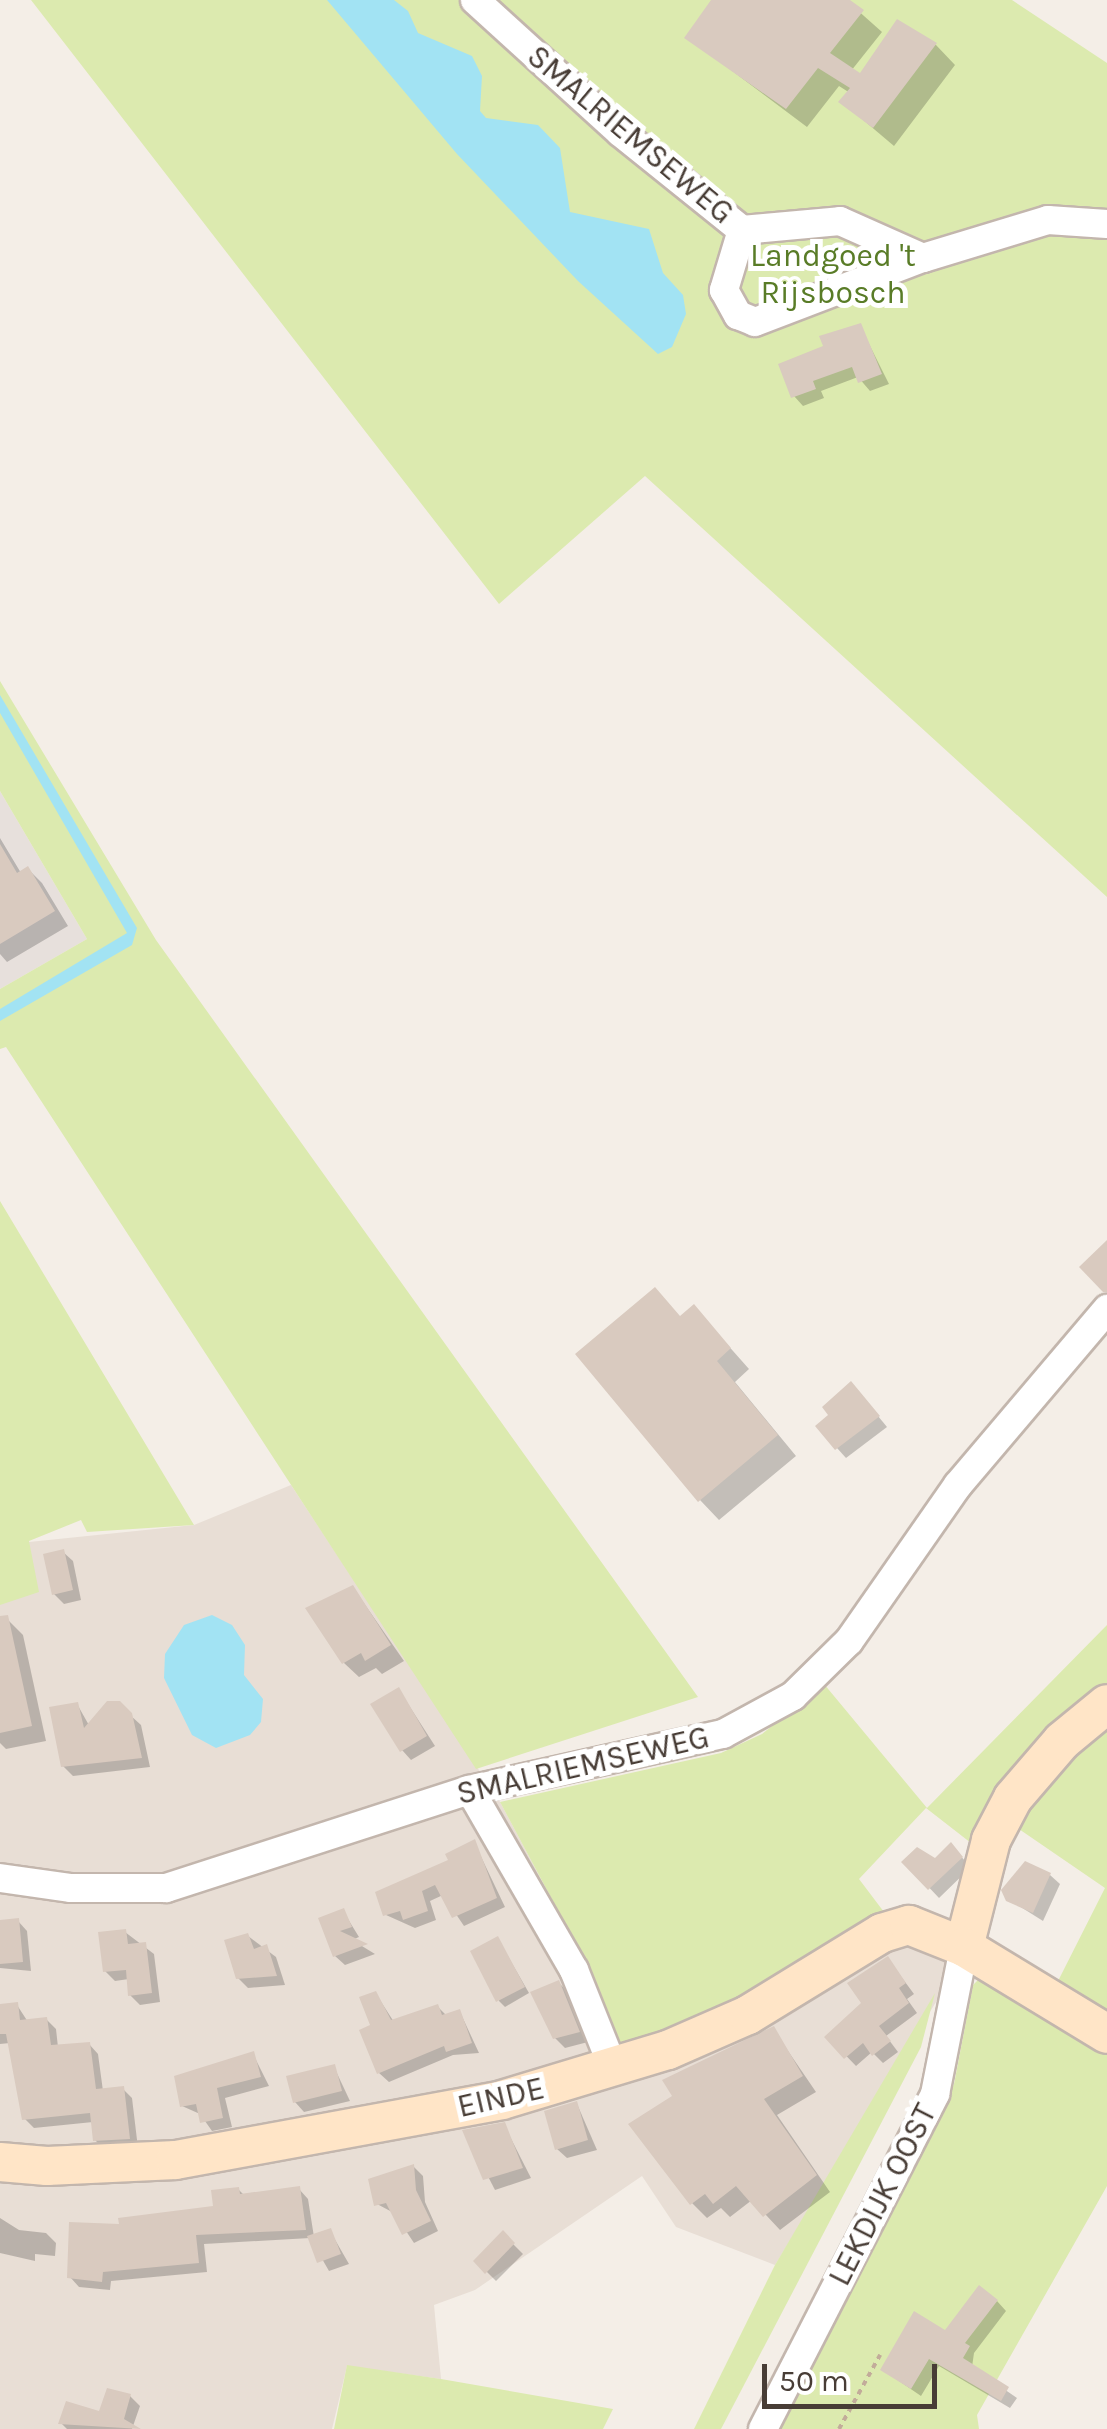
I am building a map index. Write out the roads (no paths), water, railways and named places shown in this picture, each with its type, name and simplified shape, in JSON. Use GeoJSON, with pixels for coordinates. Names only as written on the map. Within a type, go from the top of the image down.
{"type":"FeatureCollection","features":[{"type":"Feature","properties":{"kind":"street","name":"SMALRIEMSEWEG"},"geometry":{"type":"LineString","coordinates":[[475,0],[620,132],[742,230],[840,221],[923,258]]}},
{"type":"Feature","properties":{"kind":"street","name":"SMALRIEMSEWEG"},"geometry":{"type":"LineString","coordinates":[[742,230],[724,290],[746,320],[923,258],[1048,220],[1107,224]]}},
{"type":"Feature","properties":{"kind":"street"},"geometry":{"type":"LineString","coordinates":[[865,280],[870,236]]}},
{"type":"Feature","properties":{"kind":"street","name":"SMALRIEMSEWEG"},"geometry":{"type":"LineString","coordinates":[[0,1878],[70,1888],[166,1888],[470,1790],[723,1734],[793,1696],[848,1641],[958,1486],[1071,1344],[1107,1310]]}},
{"type":"Feature","properties":{"kind":"street"},"geometry":{"type":"LineString","coordinates":[[964,1947],[986,1857],[1013,1798],[1062,1741],[1107,1704]]}},
{"type":"Feature","properties":{"kind":"street"},"geometry":{"type":"LineString","coordinates":[[470,1790],[574,1970],[614,2070]]}},
{"type":"Feature","properties":{"kind":"street","name":"EINDE"},"geometry":{"type":"LineString","coordinates":[[0,2162],[46,2166],[176,2160],[502,2100],[614,2070],[748,2015],[882,1933],[922,1926],[964,1947],[1107,2034]]}},
{"type":"Feature","properties":{"kind":"street","name":"LEKDIJK OOST"},"geometry":{"type":"LineString","coordinates":[[763,2429],[935,2094],[964,1947]]}},
{"type":"Feature","properties":{"kind":"water"},"geometry":{"type":"Polygon","coordinates":[[[327,0],[394,0],[408,11],[418,33],[472,56],[482,76],[480,111],[486,118],[538,125],[560,148],[570,212],[649,229],[663,273],[683,295],[686,314],[672,347],[658,354],[578,281],[457,154],[327,0]]]}},
{"type":"Feature","properties":{"kind":"water"},"geometry":{"type":"Polygon","coordinates":[[[0,695],[137,928],[132,945],[0,1021],[0,1009],[127,933],[0,713],[0,695]]]}},
{"type":"Feature","properties":{"kind":"water"},"geometry":{"type":"Polygon","coordinates":[[[212,1615],[232,1625],[245,1645],[244,1675],[263,1699],[261,1722],[250,1735],[216,1748],[192,1735],[164,1678],[165,1654],[184,1625],[212,1615]]]}},
{"type":"Feature","properties":{"kind":"park label","name":"Landgoed 't Rijsbosch"},"geometry":{"type":"Point","coordinates":[833,276]}}]}
